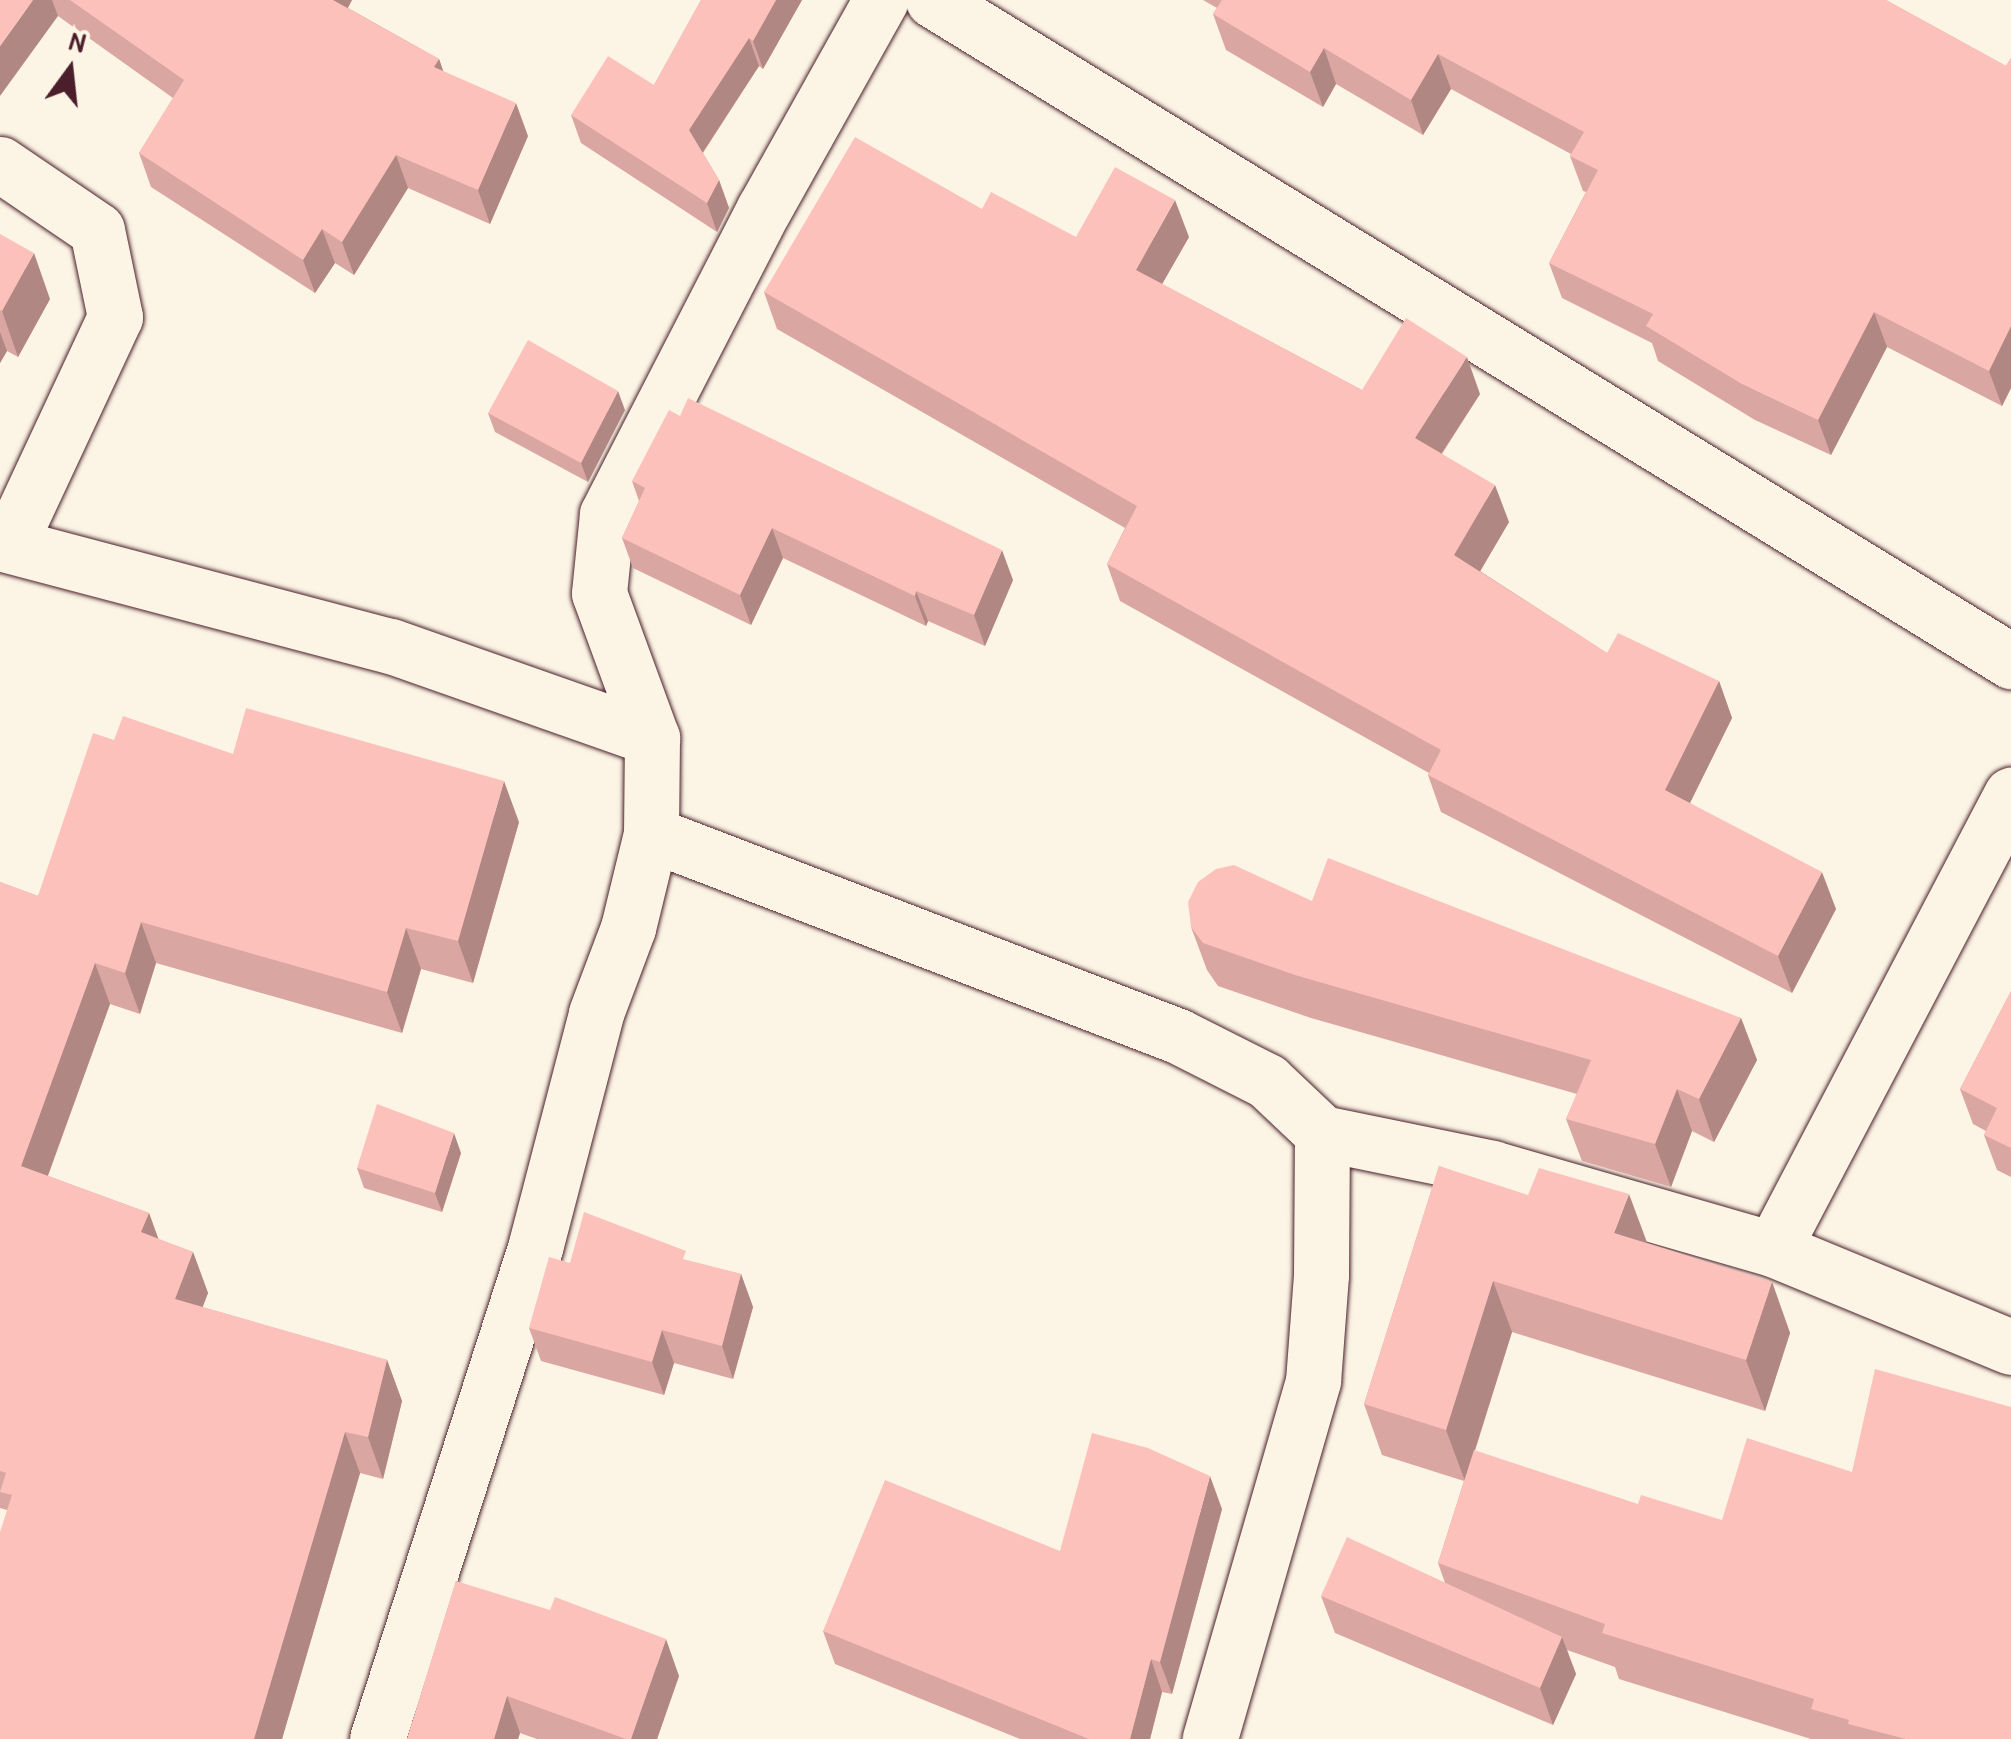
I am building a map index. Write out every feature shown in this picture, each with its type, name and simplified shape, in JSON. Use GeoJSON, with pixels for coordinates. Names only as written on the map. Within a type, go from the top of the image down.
{"type":"FeatureCollection","features":[{"type":"Feature","properties":{"kind":"street"},"geometry":{"type":"LineString","coordinates":[[377,1739],[536,1248],[596,1013],[628,928],[651,834],[652,738],[599,593],[607,514],[764,209],[881,0]]}},
{"type":"Feature","properties":{"kind":"street"},"geometry":{"type":"LineString","coordinates":[[933,0],[2011,661]]}},
{"type":"Feature","properties":{"kind":"street"},"geometry":{"type":"LineString","coordinates":[[0,164],[97,230],[115,318],[4,544],[391,646],[652,738]]}},
{"type":"Feature","properties":{"kind":"street"},"geometry":{"type":"LineString","coordinates":[[1773,1249],[2011,795]]}},
{"type":"Feature","properties":{"kind":"street"},"geometry":{"type":"LineString","coordinates":[[651,834],[1178,1036],[1267,1081],[1322,1132],[1492,1168],[1773,1249],[2011,1347]]}},
{"type":"Feature","properties":{"kind":"street"},"geometry":{"type":"LineString","coordinates":[[1210,1739],[1313,1381],[1321,1275],[1322,1132]]}},
{"type":"Feature","properties":{"kind":"building"},"geometry":{"type":"Polygon","coordinates":[[[0,0],[33,0],[0,46],[0,0]]]}},
{"type":"Feature","properties":{"kind":"building"},"geometry":{"type":"Polygon","coordinates":[[[70,0],[333,0],[439,59],[434,67],[516,103],[478,190],[396,155],[342,242],[322,229],[303,260],[139,153],[184,80],[70,0]]]}},
{"type":"Feature","properties":{"kind":"building"},"geometry":{"type":"Polygon","coordinates":[[[701,0],[776,0],[753,41],[749,38],[689,130],[719,180],[707,203],[571,115],[608,56],[654,85],[701,0]]]}},
{"type":"Feature","properties":{"kind":"building"},"geometry":{"type":"Polygon","coordinates":[[[1222,0],[1886,0],[2006,66],[2011,58],[2011,326],[1989,371],[1874,312],[1818,420],[1742,384],[1646,326],[1653,314],[1549,263],[1598,170],[1570,156],[1584,132],[1438,54],[1411,100],[1324,48],[1310,72],[1213,14],[1222,0]]]}},
{"type":"Feature","properties":{"kind":"building"},"geometry":{"type":"Polygon","coordinates":[[[855,137],[982,209],[991,192],[1076,237],[1115,167],[1175,200],[1136,270],[1362,390],[1406,318],[1467,357],[1415,438],[1495,485],[1454,555],[1607,653],[1618,633],[1719,681],[1665,790],[1822,872],[1778,956],[1428,775],[1441,750],[1107,564],[1137,506],[764,292],[855,137]]]}},
{"type":"Feature","properties":{"kind":"building"},"geometry":{"type":"Polygon","coordinates":[[[0,234],[34,253],[2,311],[0,310],[0,234]]]}},
{"type":"Feature","properties":{"kind":"building"},"geometry":{"type":"Polygon","coordinates":[[[528,340],[618,391],[581,463],[488,413],[528,340]]]}},
{"type":"Feature","properties":{"kind":"building"},"geometry":{"type":"Polygon","coordinates":[[[688,398],[1002,550],[974,615],[916,591],[915,596],[772,528],[740,595],[622,538],[645,488],[632,481],[669,410],[680,416],[688,398]]]}},
{"type":"Feature","properties":{"kind":"building"},"geometry":{"type":"Polygon","coordinates":[[[246,708],[504,781],[458,941],[406,928],[387,992],[141,922],[125,973],[95,963],[21,1166],[149,1213],[141,1232],[193,1252],[175,1299],[387,1360],[368,1437],[345,1432],[254,1739],[0,1739],[0,1532],[12,1495],[0,1492],[6,1473],[0,1471],[0,882],[38,896],[93,733],[114,740],[123,716],[233,754],[246,708]]]}},
{"type":"Feature","properties":{"kind":"building"},"geometry":{"type":"Polygon","coordinates":[[[1328,858],[1741,1018],[1699,1099],[1677,1089],[1655,1144],[1566,1119],[1591,1060],[1295,975],[1203,943],[1191,927],[1188,902],[1198,882],[1216,869],[1234,865],[1312,901],[1328,858]]]}},
{"type":"Feature","properties":{"kind":"building"},"geometry":{"type":"Polygon","coordinates":[[[2011,991],[2011,1148],[1984,1135],[1997,1108],[1960,1089],[2011,991]]]}},
{"type":"Feature","properties":{"kind":"building"},"geometry":{"type":"Polygon","coordinates":[[[377,1104],[454,1133],[435,1193],[357,1168],[377,1104]]]}},
{"type":"Feature","properties":{"kind":"building"},"geometry":{"type":"Polygon","coordinates":[[[1439,1166],[1528,1195],[1539,1168],[1629,1194],[1614,1233],[1772,1282],[1746,1360],[1493,1281],[1446,1430],[1364,1404],[1439,1166]]]}},
{"type":"Feature","properties":{"kind":"building"},"geometry":{"type":"Polygon","coordinates":[[[584,1212],[686,1251],[683,1259],[741,1274],[722,1346],[662,1330],[652,1362],[529,1328],[549,1257],[570,1263],[584,1212]]]}},
{"type":"Feature","properties":{"kind":"building"},"geometry":{"type":"Polygon","coordinates":[[[1875,1369],[2011,1407],[2011,1739],[1906,1739],[1848,1724],[1849,1720],[1811,1709],[1814,1699],[1602,1633],[1605,1624],[1438,1563],[1474,1450],[1638,1504],[1641,1495],[1722,1520],[1747,1438],[1852,1472],[1875,1369]]]}},
{"type":"Feature","properties":{"kind":"building"},"geometry":{"type":"Polygon","coordinates":[[[1092,1433],[1148,1448],[1210,1476],[1160,1662],[1151,1659],[1130,1739],[1089,1739],[823,1631],[885,1480],[1060,1551],[1092,1433]]]}},
{"type":"Feature","properties":{"kind":"building"},"geometry":{"type":"Polygon","coordinates":[[[1347,1537],[1562,1637],[1540,1688],[1321,1596],[1347,1537]]]}},
{"type":"Feature","properties":{"kind":"building"},"geometry":{"type":"Polygon","coordinates":[[[456,1581],[550,1610],[555,1597],[666,1639],[631,1739],[507,1696],[494,1739],[407,1739],[456,1581]]]}}]}
